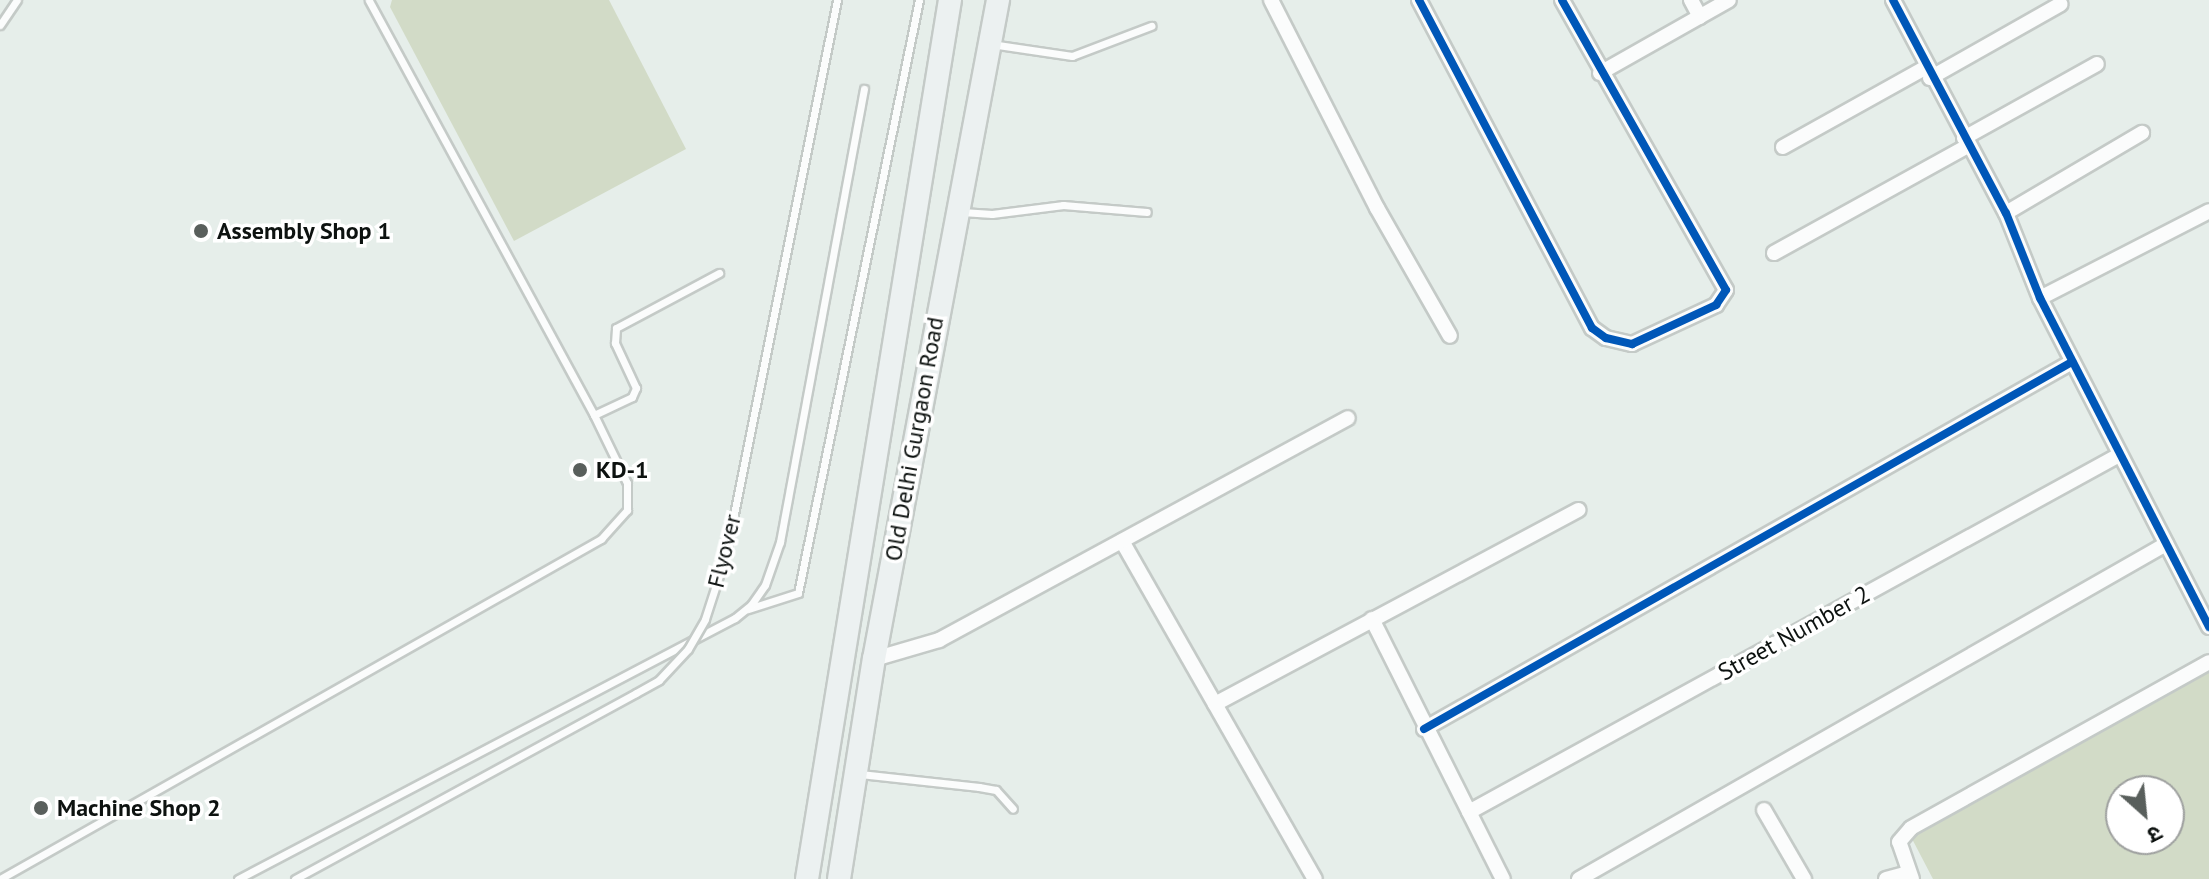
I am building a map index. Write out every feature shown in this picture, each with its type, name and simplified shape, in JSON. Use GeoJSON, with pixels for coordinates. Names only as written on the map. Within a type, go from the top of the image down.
{"type":"FeatureCollection","features":[{"type":"Feature","properties":{"kind":"main road","name":"Old Delhi Gurgaon Road"},"geometry":{"type":"LineString","coordinates":[[807,879],[830,719],[950,0]]}},
{"type":"Feature","properties":{"kind":"main road","name":"Old Delhi Gurgaon Road"},"geometry":{"type":"LineString","coordinates":[[839,879],[874,659],[998,0]]}},
{"type":"Feature","properties":{"kind":"main road"},"geometry":{"type":"LineString","coordinates":[[830,719],[865,724]]}},
{"type":"Feature","properties":{"kind":"street"},"geometry":{"type":"LineString","coordinates":[[1271,0],[1377,208],[1450,336]]}},
{"type":"Feature","properties":{"kind":"street"},"geometry":{"type":"LineString","coordinates":[[1419,0],[1592,328],[1606,338],[1632,344],[1716,305],[1726,290],[1600,73],[1562,0]]}},
{"type":"Feature","properties":{"kind":"street"},"geometry":{"type":"LineString","coordinates":[[1691,0],[1700,17]]}},
{"type":"Feature","properties":{"kind":"street"},"geometry":{"type":"LineString","coordinates":[[1600,73],[1729,0]]}},
{"type":"Feature","properties":{"kind":"street"},"geometry":{"type":"LineString","coordinates":[[1901,2],[1928,73],[2006,213],[2040,298],[2209,627]]}},
{"type":"Feature","properties":{"kind":"street"},"geometry":{"type":"LineString","coordinates":[[1783,147],[2061,4]]}},
{"type":"Feature","properties":{"kind":"street"},"geometry":{"type":"LineString","coordinates":[[1774,253],[2097,64]]}},
{"type":"Feature","properties":{"kind":"street"},"geometry":{"type":"LineString","coordinates":[[2006,213],[2142,133]]}},
{"type":"Feature","properties":{"kind":"street"},"geometry":{"type":"LineString","coordinates":[[2040,298],[2209,211]]}},
{"type":"Feature","properties":{"kind":"street"},"geometry":{"type":"LineString","coordinates":[[1424,729],[2072,362]]}},
{"type":"Feature","properties":{"kind":"street"},"geometry":{"type":"LineString","coordinates":[[874,659],[930,644],[1348,418]]}},
{"type":"Feature","properties":{"kind":"street","name":"Street Number 2"},"geometry":{"type":"LineString","coordinates":[[1469,812],[2119,455]]}},
{"type":"Feature","properties":{"kind":"street"},"geometry":{"type":"LineString","coordinates":[[1215,704],[1579,510]]}},
{"type":"Feature","properties":{"kind":"street"},"geometry":{"type":"LineString","coordinates":[[1122,541],[1315,879]]}},
{"type":"Feature","properties":{"kind":"street"},"geometry":{"type":"LineString","coordinates":[[1579,879],[2166,544]]}},
{"type":"Feature","properties":{"kind":"street"},"geometry":{"type":"LineString","coordinates":[[1372,619],[1424,729],[1503,879]]}},
{"type":"Feature","properties":{"kind":"street"},"geometry":{"type":"LineString","coordinates":[[1886,879],[1910,876],[1899,842],[1911,828],[2209,662]]}},
{"type":"Feature","properties":{"kind":"street"},"geometry":{"type":"LineString","coordinates":[[1764,810],[1804,879]]}},
{"type":"Feature","properties":{"kind":"lane"},"geometry":{"type":"LineString","coordinates":[[0,25],[17,0]]}},
{"type":"Feature","properties":{"kind":"lane"},"geometry":{"type":"LineString","coordinates":[[0,879],[618,526],[629,502],[627,483],[594,415],[369,0]]}},
{"type":"Feature","properties":{"kind":"lane","name":"Flyover"},"geometry":{"type":"LineString","coordinates":[[295,879],[659,680],[688,649],[705,619],[726,554],[837,0]]}},
{"type":"Feature","properties":{"kind":"lane"},"geometry":{"type":"LineString","coordinates":[[238,879],[744,611],[798,593],[919,0]]}},
{"type":"Feature","properties":{"kind":"lane"},"geometry":{"type":"LineString","coordinates":[[989,44],[1072,56],[1151,26]]}},
{"type":"Feature","properties":{"kind":"lane"},"geometry":{"type":"LineString","coordinates":[[744,611],[765,585],[780,542],[864,89]]}},
{"type":"Feature","properties":{"kind":"lane"},"geometry":{"type":"LineString","coordinates":[[956,212],[992,214],[1063,205],[1147,212]]}},
{"type":"Feature","properties":{"kind":"lane"},"geometry":{"type":"LineString","coordinates":[[594,415],[632,397],[636,388],[615,343],[616,328],[719,273]]}},
{"type":"Feature","properties":{"kind":"lane"},"geometry":{"type":"LineString","coordinates":[[858,774],[988,788],[1013,809]]}},
{"type":"Feature","properties":{"kind":"green space"},"geometry":{"type":"Polygon","coordinates":[[[392,0],[609,0],[686,149],[514,241],[390,7],[392,0]]]}},
{"type":"Feature","properties":{"kind":"green space"},"geometry":{"type":"Polygon","coordinates":[[[2209,670],[2209,879],[1933,879],[1910,835],[2209,670]]]}},
{"type":"Feature","properties":{"kind":"cycle path"},"geometry":{"type":"LineString","coordinates":[[1419,0],[1592,328],[1606,338],[1632,344],[1716,305],[1726,290],[1562,0]]}},
{"type":"Feature","properties":{"kind":"cycle path"},"geometry":{"type":"LineString","coordinates":[[1893,0],[2006,213],[2040,298],[2209,627]]}},
{"type":"Feature","properties":{"kind":"cycle path"},"geometry":{"type":"LineString","coordinates":[[1424,729],[2072,362]]}},
{"type":"Feature","properties":{"kind":"place","name":"Assembly Shop 1"},"geometry":{"type":"Point","coordinates":[201,231]}},
{"type":"Feature","properties":{"kind":"place","name":"KD-1"},"geometry":{"type":"Point","coordinates":[580,470]}},
{"type":"Feature","properties":{"kind":"place","name":"Machine Shop 2"},"geometry":{"type":"Point","coordinates":[41,808]}}]}
